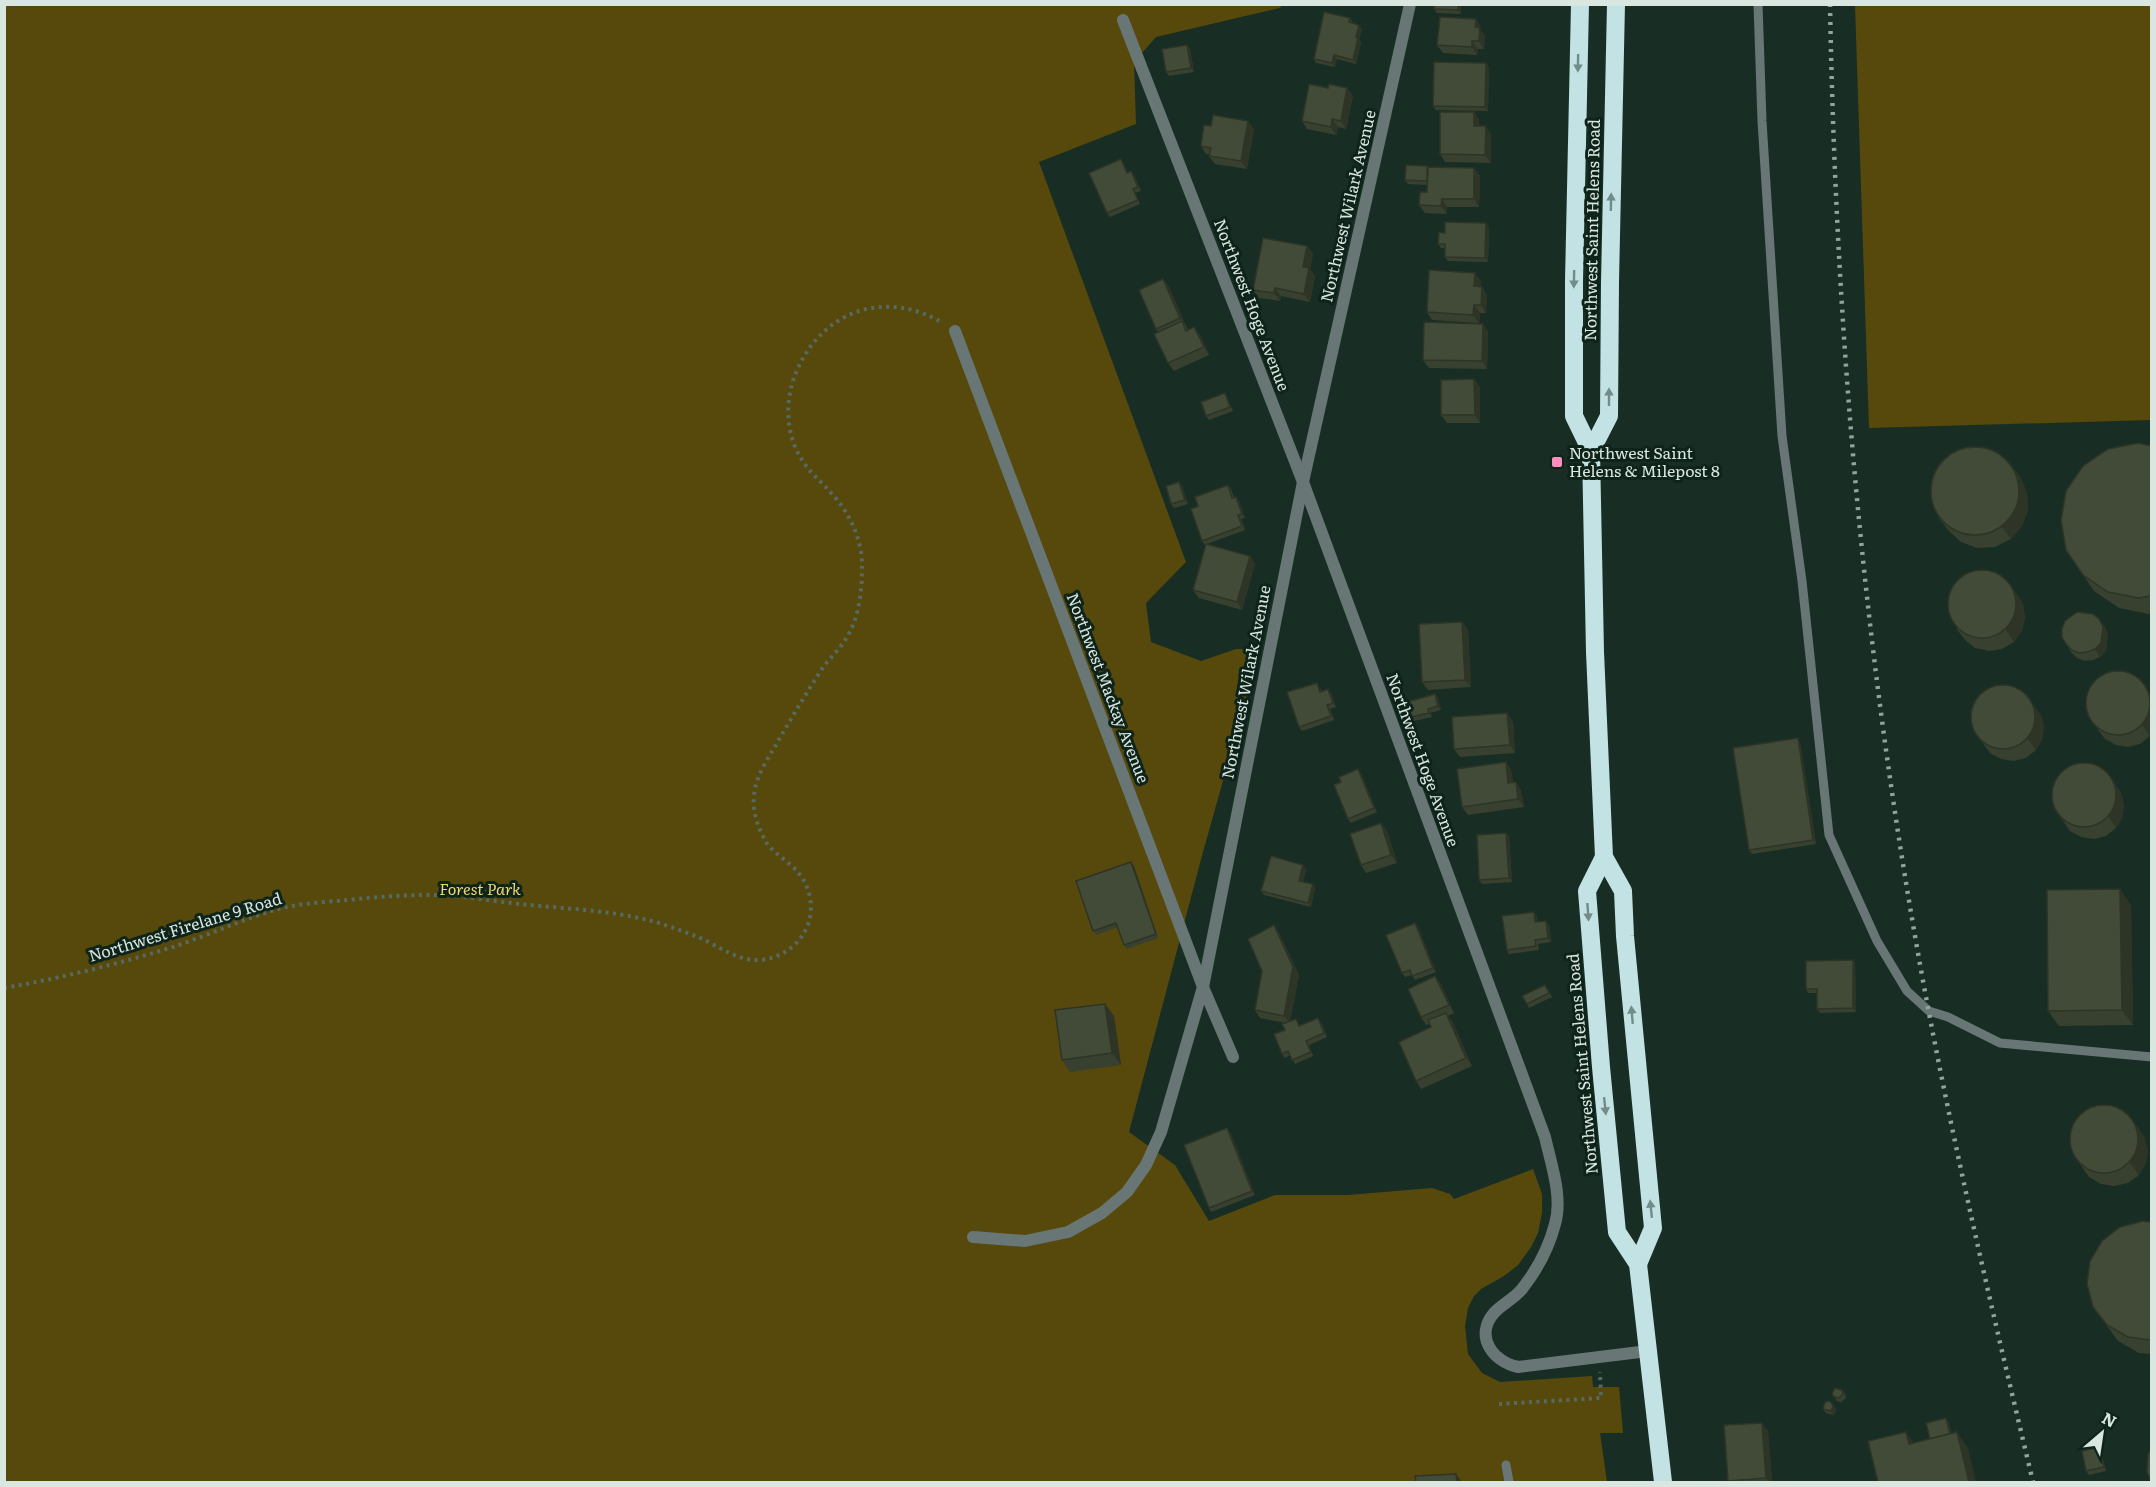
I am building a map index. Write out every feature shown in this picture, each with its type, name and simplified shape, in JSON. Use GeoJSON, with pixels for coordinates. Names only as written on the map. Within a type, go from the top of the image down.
{"type":"FeatureCollection","features":[{"type":"Feature","properties":{"kind":"highway","name":"Northwest Saint Helens Road"},"geometry":{"type":"LineString","coordinates":[[1580,4],[1574,270],[1574,416],[1591,451],[1595,652],[1604,857],[1623,891],[1625,936],[1653,1228],[1638,1264]]}},
{"type":"Feature","properties":{"kind":"highway","name":"Northwest Saint Helens Road"},"geometry":{"type":"LineString","coordinates":[[1591,451],[1609,416],[1616,4]]}},
{"type":"Feature","properties":{"kind":"highway","name":"Northwest Saint Helens Road"},"geometry":{"type":"LineString","coordinates":[[1604,857],[1587,891],[1617,1232],[1638,1264],[1663,1482]]}},
{"type":"Feature","properties":{"kind":"street","name":"Northwest Wilark Avenue"},"geometry":{"type":"LineString","coordinates":[[973,1237],[1025,1241],[1068,1232],[1102,1213],[1127,1192],[1146,1165],[1161,1132],[1203,987],[1303,482],[1410,4]]}},
{"type":"Feature","properties":{"kind":"street","name":"Northwest Hoge Avenue"},"geometry":{"type":"LineString","coordinates":[[1123,20],[1303,482],[1545,1137],[1557,1190],[1556,1220],[1547,1250],[1521,1290],[1494,1313],[1488,1323],[1486,1341],[1494,1356],[1507,1365],[1518,1366],[1648,1351]]}},
{"type":"Feature","properties":{"kind":"street","name":"Northwest Mackay Avenue"},"geometry":{"type":"LineString","coordinates":[[955,331],[1203,987],[1233,1056]]}},
{"type":"Feature","properties":{"kind":"lane"},"geometry":{"type":"LineString","coordinates":[[1758,4],[1762,133],[1782,436],[1802,581],[1830,835],[1877,941],[1907,991],[1929,1011],[1948,1017],[2000,1043],[2151,1058]]}},
{"type":"Feature","properties":{"kind":"lane"},"geometry":{"type":"LineString","coordinates":[[1506,1465],[1509,1482]]}},
{"type":"Feature","properties":{"kind":"path","name":"Northwest Firelane 9 Road"},"geometry":{"type":"LineString","coordinates":[[4,988],[120,963],[176,946],[282,908],[320,902],[396,896],[434,895],[604,912],[656,922],[696,936],[744,959],[762,960],[778,956],[793,948],[804,934],[808,924],[812,908],[809,891],[799,872],[773,851],[766,841],[756,819],[754,796],[760,772],[822,668],[843,644],[852,629],[862,596],[863,561],[860,545],[849,517],[831,492],[820,483],[801,459],[790,432],[789,391],[793,376],[809,346],[833,324],[862,310],[895,307],[906,309],[927,314],[955,331]]}},
{"type":"Feature","properties":{"kind":"path"},"geometry":{"type":"LineString","coordinates":[[1499,1404],[1601,1398],[1598,1357]]}},
{"type":"Feature","properties":{"kind":"green space","name":"Forest Park"},"geometry":{"type":"Polygon","coordinates":[[[5,5],[1282,5],[1280,8],[1156,37],[1134,62],[1136,124],[1039,162],[1186,562],[1146,603],[1151,642],[1201,661],[1236,649],[1249,649],[1257,660],[1203,852],[1129,1132],[1175,1165],[1209,1221],[1275,1195],[1348,1195],[1432,1188],[1450,1194],[1454,1199],[1533,1169],[1542,1194],[1542,1213],[1538,1233],[1518,1265],[1474,1296],[1468,1308],[1465,1326],[1468,1354],[1482,1373],[1500,1382],[1592,1376],[1593,1387],[1619,1387],[1623,1433],[1600,1433],[1607,1482],[5,1482],[5,5]]]}},
{"type":"Feature","properties":{"kind":"green space"},"geometry":{"type":"Polygon","coordinates":[[[1855,5],[2151,5],[2151,420],[1869,428],[1855,5]]]}},
{"type":"Feature","properties":{"kind":"building"},"geometry":{"type":"Polygon","coordinates":[[[1435,4],[1458,4],[1458,10],[1434,9],[1435,4]]]}},
{"type":"Feature","properties":{"kind":"building"},"geometry":{"type":"Polygon","coordinates":[[[1324,12],[1350,18],[1349,22],[1359,25],[1353,60],[1334,55],[1332,63],[1314,59],[1324,12]]]}},
{"type":"Feature","properties":{"kind":"building"},"geometry":{"type":"Polygon","coordinates":[[[1440,17],[1476,19],[1475,27],[1480,28],[1479,41],[1472,41],[1472,47],[1437,45],[1440,17]]]}},
{"type":"Feature","properties":{"kind":"building"},"geometry":{"type":"Polygon","coordinates":[[[1187,45],[1191,68],[1166,72],[1162,49],[1187,45]]]}},
{"type":"Feature","properties":{"kind":"building"},"geometry":{"type":"Polygon","coordinates":[[[1434,62],[1486,63],[1485,107],[1433,106],[1434,62]]]}},
{"type":"Feature","properties":{"kind":"building"},"geometry":{"type":"Polygon","coordinates":[[[1309,84],[1328,88],[1329,84],[1347,88],[1341,121],[1332,119],[1331,127],[1302,121],[1309,84]]]}},
{"type":"Feature","properties":{"kind":"building"},"geometry":{"type":"Polygon","coordinates":[[[1440,112],[1474,112],[1474,126],[1486,126],[1485,155],[1440,154],[1440,112]]]}},
{"type":"Feature","properties":{"kind":"building"},"geometry":{"type":"Polygon","coordinates":[[[1213,115],[1248,121],[1241,161],[1209,156],[1211,148],[1201,146],[1204,125],[1211,126],[1213,115]]]}},
{"type":"Feature","properties":{"kind":"building"},"geometry":{"type":"Polygon","coordinates":[[[1121,159],[1127,173],[1131,171],[1138,187],[1133,189],[1138,200],[1107,213],[1089,173],[1121,159]]]}},
{"type":"Feature","properties":{"kind":"building"},"geometry":{"type":"Polygon","coordinates":[[[1406,165],[1427,166],[1427,181],[1405,180],[1406,165]]]}},
{"type":"Feature","properties":{"kind":"building"},"geometry":{"type":"Polygon","coordinates":[[[1428,167],[1474,168],[1474,199],[1442,199],[1441,206],[1419,205],[1420,192],[1427,192],[1428,167]]]}},
{"type":"Feature","properties":{"kind":"building"},"geometry":{"type":"Polygon","coordinates":[[[1445,222],[1486,223],[1485,258],[1445,257],[1445,244],[1438,244],[1439,232],[1445,233],[1445,222]]]}},
{"type":"Feature","properties":{"kind":"building"},"geometry":{"type":"Polygon","coordinates":[[[1263,238],[1307,246],[1303,267],[1309,268],[1304,294],[1275,288],[1274,293],[1253,290],[1263,238]]]}},
{"type":"Feature","properties":{"kind":"building"},"geometry":{"type":"Polygon","coordinates":[[[1429,270],[1475,273],[1474,286],[1482,287],[1481,305],[1474,305],[1473,315],[1427,312],[1429,270]]]}},
{"type":"Feature","properties":{"kind":"building"},"geometry":{"type":"Polygon","coordinates":[[[1163,279],[1180,318],[1156,329],[1139,290],[1163,279]]]}},
{"type":"Feature","properties":{"kind":"building"},"geometry":{"type":"Polygon","coordinates":[[[1182,321],[1186,331],[1194,327],[1204,347],[1168,363],[1154,334],[1182,321]]]}},
{"type":"Feature","properties":{"kind":"building"},"geometry":{"type":"Polygon","coordinates":[[[1424,322],[1483,324],[1482,361],[1423,360],[1424,322]]]}},
{"type":"Feature","properties":{"kind":"building"},"geometry":{"type":"Polygon","coordinates":[[[1474,379],[1475,415],[1441,415],[1441,380],[1474,379]]]}},
{"type":"Feature","properties":{"kind":"building"},"geometry":{"type":"Polygon","coordinates":[[[1225,393],[1230,407],[1206,416],[1201,402],[1225,393]]]}},
{"type":"Feature","properties":{"kind":"building"},"geometry":{"type":"Polygon","coordinates":[[[2138,443],[2151,446],[2151,596],[2138,598],[2108,592],[2083,575],[2066,550],[2061,520],[2066,491],[2083,466],[2108,449],[2138,443]]]}},
{"type":"Feature","properties":{"kind":"building"},"geometry":{"type":"Polygon","coordinates":[[[1966,447],[1984,447],[2000,454],[2012,466],[2019,482],[2019,500],[2012,516],[2000,528],[1984,535],[1966,535],[1950,528],[1938,516],[1931,500],[1931,482],[1938,466],[1950,454],[1966,447]]]}},
{"type":"Feature","properties":{"kind":"building"},"geometry":{"type":"Polygon","coordinates":[[[1179,482],[1185,500],[1171,504],[1166,486],[1179,482]]]}},
{"type":"Feature","properties":{"kind":"building"},"geometry":{"type":"Polygon","coordinates":[[[1228,485],[1232,498],[1236,497],[1242,514],[1238,515],[1242,526],[1202,541],[1191,509],[1198,506],[1195,497],[1228,485]]]}},
{"type":"Feature","properties":{"kind":"building"},"geometry":{"type":"Polygon","coordinates":[[[1206,544],[1250,556],[1237,602],[1193,590],[1206,544]]]}},
{"type":"Feature","properties":{"kind":"building"},"geometry":{"type":"Polygon","coordinates":[[[1975,570],[1989,570],[2001,575],[2011,585],[2016,604],[2011,623],[2001,633],[1989,638],[1975,638],[1963,633],[1953,623],[1948,611],[1948,597],[1953,585],[1963,575],[1975,570]]]}},
{"type":"Feature","properties":{"kind":"building"},"geometry":{"type":"Polygon","coordinates":[[[2077,612],[2093,614],[2103,627],[2101,643],[2095,649],[2087,652],[2079,653],[2072,650],[2062,637],[2065,621],[2077,612]]]}},
{"type":"Feature","properties":{"kind":"building"},"geometry":{"type":"Polygon","coordinates":[[[1462,622],[1465,680],[1422,682],[1419,624],[1462,622]]]}},
{"type":"Feature","properties":{"kind":"building"},"geometry":{"type":"Polygon","coordinates":[[[2118,671],[2136,677],[2144,685],[2150,703],[2144,721],[2136,729],[2118,735],[2100,729],[2092,721],[2086,703],[2092,685],[2100,677],[2118,671]]]}},
{"type":"Feature","properties":{"kind":"building"},"geometry":{"type":"Polygon","coordinates":[[[1317,683],[1320,692],[1328,689],[1333,703],[1327,705],[1331,716],[1299,727],[1287,692],[1317,683]]]}},
{"type":"Feature","properties":{"kind":"building"},"geometry":{"type":"Polygon","coordinates":[[[2003,685],[2021,691],[2029,699],[2035,717],[2029,735],[2021,743],[2003,749],[1985,743],[1977,735],[1971,717],[1977,699],[1985,691],[2003,685]]]}},
{"type":"Feature","properties":{"kind":"building"},"geometry":{"type":"Polygon","coordinates":[[[1435,694],[1438,706],[1428,709],[1429,713],[1411,717],[1407,702],[1435,694]]]}},
{"type":"Feature","properties":{"kind":"building"},"geometry":{"type":"Polygon","coordinates":[[[1507,713],[1510,745],[1454,749],[1452,717],[1507,713]]]}},
{"type":"Feature","properties":{"kind":"building"},"geometry":{"type":"Polygon","coordinates":[[[1798,738],[1813,840],[1749,850],[1733,748],[1798,738]]]}},
{"type":"Feature","properties":{"kind":"building"},"geometry":{"type":"Polygon","coordinates":[[[1506,762],[1508,783],[1516,782],[1518,799],[1462,807],[1457,769],[1506,762]]]}},
{"type":"Feature","properties":{"kind":"building"},"geometry":{"type":"Polygon","coordinates":[[[2084,763],[2102,769],[2110,777],[2116,795],[2110,813],[2102,821],[2084,827],[2066,821],[2058,813],[2052,795],[2058,777],[2066,769],[2084,763]]]}},
{"type":"Feature","properties":{"kind":"building"},"geometry":{"type":"Polygon","coordinates":[[[1358,769],[1374,808],[1348,819],[1334,785],[1341,782],[1339,777],[1358,769]]]}},
{"type":"Feature","properties":{"kind":"building"},"geometry":{"type":"Polygon","coordinates":[[[1381,823],[1391,855],[1361,865],[1350,834],[1381,823]]]}},
{"type":"Feature","properties":{"kind":"building"},"geometry":{"type":"Polygon","coordinates":[[[1506,833],[1509,878],[1479,880],[1477,835],[1506,833]]]}},
{"type":"Feature","properties":{"kind":"building"},"geometry":{"type":"Polygon","coordinates":[[[1271,856],[1303,865],[1299,881],[1313,884],[1308,903],[1261,891],[1271,856]]]}},
{"type":"Feature","properties":{"kind":"building"},"geometry":{"type":"Polygon","coordinates":[[[1131,862],[1156,934],[1124,945],[1116,923],[1093,931],[1076,881],[1131,862]]]}},
{"type":"Feature","properties":{"kind":"building"},"geometry":{"type":"Polygon","coordinates":[[[2120,889],[2122,1010],[2048,1011],[2047,890],[2120,889]]]}},
{"type":"Feature","properties":{"kind":"building"},"geometry":{"type":"Polygon","coordinates":[[[1534,912],[1535,922],[1546,921],[1548,938],[1535,940],[1536,946],[1507,950],[1502,916],[1534,912]]]}},
{"type":"Feature","properties":{"kind":"building"},"geometry":{"type":"Polygon","coordinates":[[[1415,923],[1433,968],[1412,976],[1410,970],[1402,973],[1386,935],[1415,923]]]}},
{"type":"Feature","properties":{"kind":"building"},"geometry":{"type":"Polygon","coordinates":[[[1274,925],[1293,967],[1284,1016],[1255,1010],[1262,971],[1248,939],[1274,925]]]}},
{"type":"Feature","properties":{"kind":"building"},"geometry":{"type":"Polygon","coordinates":[[[1853,960],[1853,1008],[1817,1009],[1817,989],[1806,989],[1806,961],[1853,960]]]}},
{"type":"Feature","properties":{"kind":"building"},"geometry":{"type":"Polygon","coordinates":[[[1435,976],[1449,1005],[1421,1017],[1408,989],[1435,976]]]}},
{"type":"Feature","properties":{"kind":"building"},"geometry":{"type":"Polygon","coordinates":[[[1545,985],[1549,993],[1527,1004],[1522,996],[1545,985]]]}},
{"type":"Feature","properties":{"kind":"building"},"geometry":{"type":"Polygon","coordinates":[[[1105,1004],[1112,1053],[1062,1060],[1055,1010],[1105,1004]]]}},
{"type":"Feature","properties":{"kind":"building"},"geometry":{"type":"Polygon","coordinates":[[[1446,1013],[1466,1058],[1416,1081],[1399,1042],[1431,1027],[1428,1020],[1446,1013]]]}},
{"type":"Feature","properties":{"kind":"building"},"geometry":{"type":"Polygon","coordinates":[[[1318,1018],[1324,1033],[1306,1041],[1311,1052],[1292,1060],[1288,1051],[1282,1054],[1274,1034],[1285,1030],[1282,1024],[1296,1019],[1299,1026],[1318,1018]]]}},
{"type":"Feature","properties":{"kind":"building"},"geometry":{"type":"Polygon","coordinates":[[[2097,1105],[2111,1105],[2123,1110],[2133,1120],[2138,1139],[2133,1158],[2123,1168],[2111,1173],[2097,1173],[2085,1168],[2075,1158],[2070,1146],[2070,1132],[2075,1120],[2085,1110],[2097,1105]]]}},
{"type":"Feature","properties":{"kind":"building"},"geometry":{"type":"Polygon","coordinates":[[[1227,1128],[1252,1191],[1209,1208],[1184,1145],[1227,1128]]]}},
{"type":"Feature","properties":{"kind":"building"},"geometry":{"type":"Polygon","coordinates":[[[2143,1221],[2151,1222],[2151,1340],[2128,1337],[2107,1325],[2093,1307],[2087,1284],[2090,1261],[2102,1241],[2120,1227],[2143,1221]]]}},
{"type":"Feature","properties":{"kind":"building"},"geometry":{"type":"Polygon","coordinates":[[[1835,1388],[1842,1390],[1843,1394],[1839,1398],[1832,1394],[1835,1388]]]}},
{"type":"Feature","properties":{"kind":"building"},"geometry":{"type":"Polygon","coordinates":[[[1829,1401],[1833,1408],[1830,1411],[1823,1409],[1825,1402],[1829,1401]]]}},
{"type":"Feature","properties":{"kind":"building"},"geometry":{"type":"Polygon","coordinates":[[[1946,1418],[1950,1434],[1930,1439],[1926,1423],[1946,1418]]]}},
{"type":"Feature","properties":{"kind":"building"},"geometry":{"type":"Polygon","coordinates":[[[1762,1423],[1766,1478],[1728,1481],[1724,1425],[1762,1423]]]}},
{"type":"Feature","properties":{"kind":"building"},"geometry":{"type":"Polygon","coordinates":[[[1906,1432],[1909,1444],[1957,1432],[1969,1482],[1878,1482],[1868,1441],[1906,1432]]]}},
{"type":"Feature","properties":{"kind":"building"},"geometry":{"type":"Polygon","coordinates":[[[2099,1447],[2104,1467],[2086,1471],[2082,1451],[2099,1447]]]}},
{"type":"Feature","properties":{"kind":"building"},"geometry":{"type":"Polygon","coordinates":[[[2151,1448],[2151,1482],[2147,1472],[2148,1455],[2151,1448]]]}},
{"type":"Feature","properties":{"kind":"building"},"geometry":{"type":"Polygon","coordinates":[[[1456,1474],[1457,1482],[1416,1482],[1415,1476],[1456,1474]]]}},
{"type":"Feature","properties":{"kind":"railway"},"geometry":{"type":"LineString","coordinates":[[1830,4],[1833,131],[1847,384],[1858,511],[1888,763],[1929,1013],[1978,1248],[2033,1482]]}},
{"type":"Feature","properties":{"kind":"place","name":"Northwest Saint Helens & Milepost 8"},"geometry":{"type":"Point","coordinates":[1557,462]}}]}
